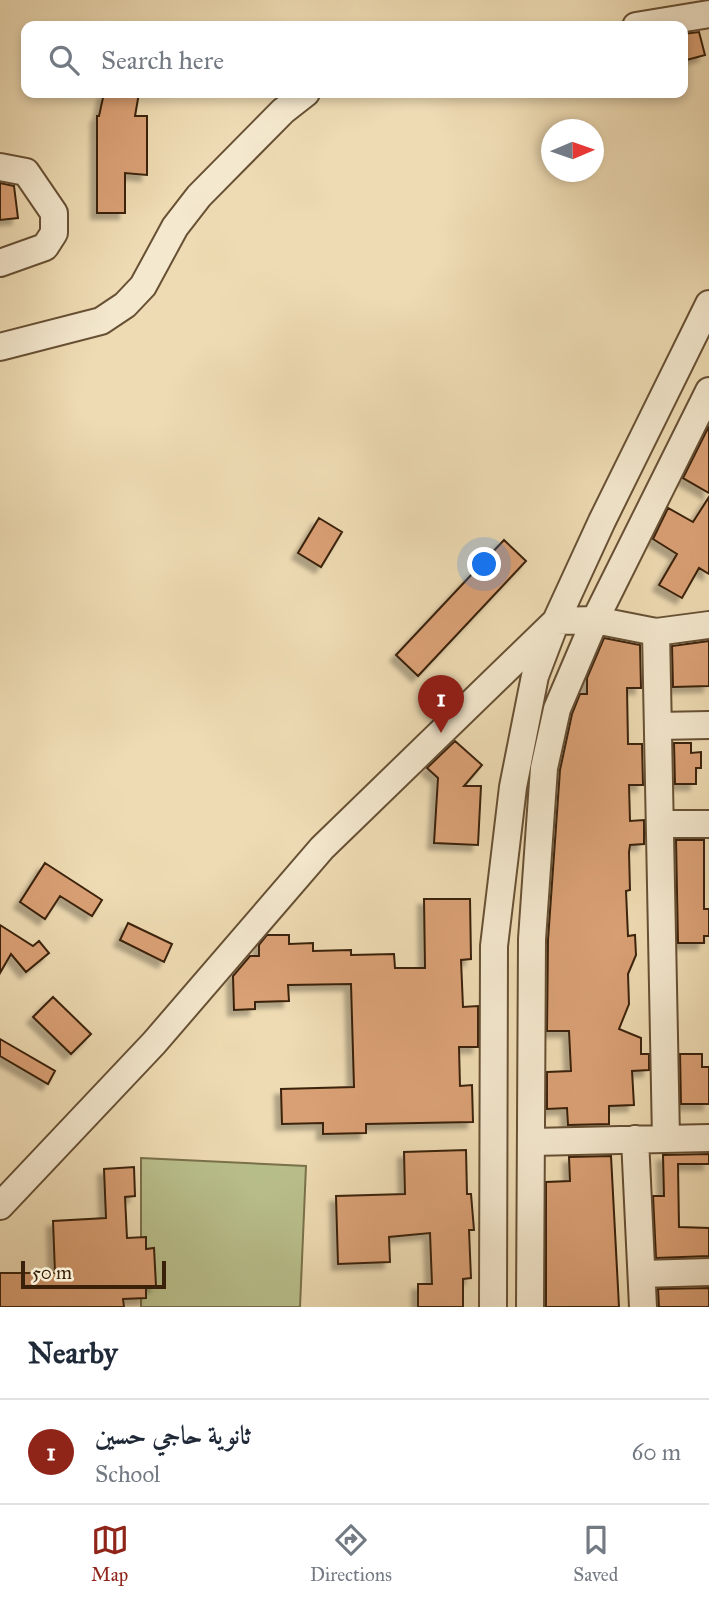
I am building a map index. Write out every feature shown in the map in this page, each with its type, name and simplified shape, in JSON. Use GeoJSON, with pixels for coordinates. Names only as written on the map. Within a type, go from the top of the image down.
{"type":"FeatureCollection","features":[{"type":"Feature","properties":{"kind":"street"},"geometry":{"type":"LineString","coordinates":[[666,21],[709,14]]}},
{"type":"Feature","properties":{"kind":"street"},"geometry":{"type":"LineString","coordinates":[[0,347],[101,321],[125,305],[143,286],[175,228],[199,196],[283,110],[299,98]]}},
{"type":"Feature","properties":{"kind":"street"},"geometry":{"type":"LineString","coordinates":[[0,167],[26,172],[54,213],[54,233],[45,247],[0,263]]}},
{"type":"Feature","properties":{"kind":"street"},"geometry":{"type":"LineString","coordinates":[[493,1307],[494,946],[513,787],[535,676],[555,621],[709,304]]}},
{"type":"Feature","properties":{"kind":"street"},"geometry":{"type":"LineString","coordinates":[[530,1307],[532,939],[544,768],[557,709],[595,620],[709,391]]}},
{"type":"Feature","properties":{"kind":"street"},"geometry":{"type":"LineString","coordinates":[[0,1206],[154,1042],[322,848],[555,621],[595,620],[656,632],[709,625]]}},
{"type":"Feature","properties":{"kind":"street"},"geometry":{"type":"LineString","coordinates":[[656,632],[666,1138]]}},
{"type":"Feature","properties":{"kind":"street"},"geometry":{"type":"LineString","coordinates":[[658,726],[709,725]]}},
{"type":"Feature","properties":{"kind":"street"},"geometry":{"type":"LineString","coordinates":[[660,824],[709,824]]}},
{"type":"Feature","properties":{"kind":"street"},"geometry":{"type":"LineString","coordinates":[[532,1143],[709,1138]]}},
{"type":"Feature","properties":{"kind":"street"},"geometry":{"type":"LineString","coordinates":[[635,1139],[643,1307]]}},
{"type":"Feature","properties":{"kind":"street"},"geometry":{"type":"LineString","coordinates":[[642,1274],[709,1272]]}},
{"type":"Feature","properties":{"kind":"green space"},"geometry":{"type":"Polygon","coordinates":[[[141,1158],[306,1166],[300,1307],[141,1307],[141,1158]]]}},
{"type":"Feature","properties":{"kind":"building"},"geometry":{"type":"Polygon","coordinates":[[[699,32],[705,55],[688,60],[688,33],[699,32]]]}},
{"type":"Feature","properties":{"kind":"building"},"geometry":{"type":"Polygon","coordinates":[[[103,98],[138,98],[135,116],[147,116],[147,175],[125,173],[125,213],[97,213],[99,116],[103,98]]]}},
{"type":"Feature","properties":{"kind":"building"},"geometry":{"type":"Polygon","coordinates":[[[0,183],[14,186],[18,218],[0,220],[0,183]]]}},
{"type":"Feature","properties":{"kind":"building"},"geometry":{"type":"Polygon","coordinates":[[[709,426],[709,493],[683,478],[709,426]]]}},
{"type":"Feature","properties":{"kind":"building"},"geometry":{"type":"Polygon","coordinates":[[[709,497],[709,574],[699,568],[682,598],[659,585],[677,554],[653,539],[668,508],[693,522],[709,497]]]}},
{"type":"Feature","properties":{"kind":"building"},"geometry":{"type":"Polygon","coordinates":[[[319,518],[342,532],[321,567],[298,553],[319,518]]]}},
{"type":"Feature","properties":{"kind":"building"},"geometry":{"type":"Polygon","coordinates":[[[504,540],[526,561],[418,676],[396,655],[504,540]]]}},
{"type":"Feature","properties":{"kind":"building"},"geometry":{"type":"Polygon","coordinates":[[[604,638],[640,645],[641,688],[627,688],[628,744],[642,744],[643,785],[629,785],[630,821],[644,820],[644,844],[630,845],[629,852],[630,890],[626,891],[628,936],[635,935],[636,955],[628,974],[629,1004],[619,1029],[641,1038],[641,1054],[649,1054],[649,1070],[632,1071],[634,1105],[609,1106],[609,1124],[568,1125],[567,1108],[547,1109],[547,1072],[571,1071],[569,1031],[547,1031],[548,940],[560,770],[572,714],[580,694],[587,694],[587,678],[604,638]]]}},
{"type":"Feature","properties":{"kind":"building"},"geometry":{"type":"Polygon","coordinates":[[[709,641],[709,686],[673,687],[672,646],[709,641]]]}},
{"type":"Feature","properties":{"kind":"building"},"geometry":{"type":"Polygon","coordinates":[[[455,741],[482,765],[464,786],[481,786],[478,845],[434,843],[438,778],[427,768],[455,741]]]}},
{"type":"Feature","properties":{"kind":"building"},"geometry":{"type":"Polygon","coordinates":[[[674,743],[691,743],[691,753],[701,752],[701,768],[696,768],[696,784],[675,784],[674,743]]]}},
{"type":"Feature","properties":{"kind":"building"},"geometry":{"type":"Polygon","coordinates":[[[676,840],[704,840],[704,909],[709,909],[709,936],[704,936],[704,943],[678,943],[676,840]]]}},
{"type":"Feature","properties":{"kind":"building"},"geometry":{"type":"Polygon","coordinates":[[[45,863],[102,900],[92,916],[60,896],[45,919],[20,902],[45,863]]]}},
{"type":"Feature","properties":{"kind":"building"},"geometry":{"type":"Polygon","coordinates":[[[424,899],[470,899],[471,959],[461,960],[463,1007],[478,1006],[478,1047],[459,1047],[460,1086],[472,1085],[473,1122],[366,1124],[366,1133],[323,1134],[323,1123],[282,1124],[281,1089],[354,1087],[351,984],[288,985],[289,1001],[255,1002],[255,1009],[234,1010],[233,976],[250,956],[259,956],[259,945],[267,935],[289,935],[289,944],[313,943],[313,951],[351,950],[351,955],[394,954],[395,968],[425,968],[424,899]]]}},
{"type":"Feature","properties":{"kind":"building"},"geometry":{"type":"Polygon","coordinates":[[[128,923],[172,944],[164,962],[120,940],[128,923]]]}},
{"type":"Feature","properties":{"kind":"building"},"geometry":{"type":"Polygon","coordinates":[[[0,925],[33,946],[39,941],[49,953],[26,972],[11,954],[0,973],[0,925]]]}},
{"type":"Feature","properties":{"kind":"building"},"geometry":{"type":"Polygon","coordinates":[[[53,997],[91,1034],[71,1054],[33,1017],[53,997]]]}},
{"type":"Feature","properties":{"kind":"building"},"geometry":{"type":"Polygon","coordinates":[[[0,1039],[55,1071],[48,1084],[0,1056],[0,1039]]]}},
{"type":"Feature","properties":{"kind":"building"},"geometry":{"type":"Polygon","coordinates":[[[680,1054],[702,1054],[702,1067],[709,1067],[709,1104],[681,1104],[680,1054]]]}},
{"type":"Feature","properties":{"kind":"building"},"geometry":{"type":"Polygon","coordinates":[[[466,1150],[467,1194],[471,1194],[474,1230],[469,1230],[471,1278],[463,1279],[463,1307],[418,1307],[418,1284],[432,1284],[430,1233],[389,1237],[390,1262],[338,1264],[336,1196],[405,1194],[404,1152],[466,1150]]]}},
{"type":"Feature","properties":{"kind":"building"},"geometry":{"type":"Polygon","coordinates":[[[709,1154],[709,1164],[678,1164],[679,1227],[709,1228],[709,1256],[656,1258],[653,1196],[664,1196],[663,1155],[709,1154]]]}},
{"type":"Feature","properties":{"kind":"building"},"geometry":{"type":"Polygon","coordinates":[[[611,1156],[619,1307],[546,1307],[546,1182],[570,1181],[569,1157],[611,1156]]]}},
{"type":"Feature","properties":{"kind":"building"},"geometry":{"type":"Polygon","coordinates":[[[134,1167],[135,1196],[125,1197],[127,1238],[146,1237],[146,1249],[154,1248],[156,1286],[146,1286],[146,1298],[123,1299],[124,1307],[0,1307],[0,1273],[55,1273],[53,1221],[106,1218],[104,1169],[134,1167]]]}},
{"type":"Feature","properties":{"kind":"building"},"geometry":{"type":"Polygon","coordinates":[[[709,1288],[709,1307],[659,1307],[658,1289],[709,1288]]]}},
{"type":"Feature","properties":{"kind":"place","name":"ثانوية حاجي حسين"},"geometry":{"type":"Point","coordinates":[441,733]}}]}
